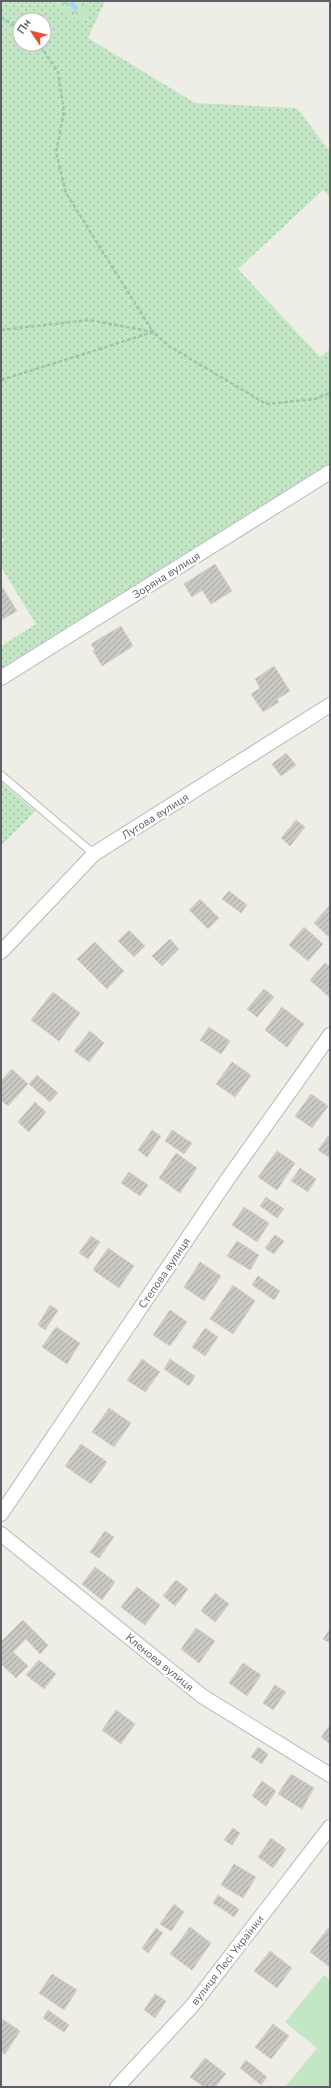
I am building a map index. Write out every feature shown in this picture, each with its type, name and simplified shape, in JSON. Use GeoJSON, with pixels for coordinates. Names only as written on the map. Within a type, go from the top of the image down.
{"type":"FeatureCollection","features":[{"type":"Feature","properties":{"kind":"street","name":"Зоряна вулиця"},"geometry":{"type":"LineString","coordinates":[[1,678],[330,472]]}},
{"type":"Feature","properties":{"kind":"street","name":"Лугова вулиця"},"geometry":{"type":"LineString","coordinates":[[1,952],[94,854],[330,705]]}},
{"type":"Feature","properties":{"kind":"street","name":"Степова вулиця"},"geometry":{"type":"LineString","coordinates":[[1,1514],[227,1180],[330,1035]]}},
{"type":"Feature","properties":{"kind":"street","name":"Кленова вулиця"},"geometry":{"type":"LineString","coordinates":[[1,1534],[202,1696],[330,1775]]}},
{"type":"Feature","properties":{"kind":"street","name":"вулиця Лесі Українки"},"geometry":{"type":"LineString","coordinates":[[117,2087],[192,2006],[330,1827]]}},
{"type":"Feature","properties":{"kind":"lane"},"geometry":{"type":"LineString","coordinates":[[1,775],[94,854]]}},
{"type":"Feature","properties":{"kind":"path"},"geometry":{"type":"LineString","coordinates":[[1,17],[12,24]]}},
{"type":"Feature","properties":{"kind":"path"},"geometry":{"type":"LineString","coordinates":[[44,52],[58,72],[64,112],[56,152],[66,194],[153,332],[169,346],[266,404],[315,400],[330,393]]}},
{"type":"Feature","properties":{"kind":"path"},"geometry":{"type":"LineString","coordinates":[[1,330],[89,320],[153,332]]}},
{"type":"Feature","properties":{"kind":"path"},"geometry":{"type":"LineString","coordinates":[[1,380],[153,332]]}},
{"type":"Feature","properties":{"kind":"green space"},"geometry":{"type":"Polygon","coordinates":[[[1,1],[54,1],[67,15],[87,4],[85,1],[105,1],[88,38],[195,103],[297,108],[330,152],[330,197],[323,190],[238,269],[320,357],[330,349],[330,465],[1,671],[1,646],[36,624],[1,567],[1,542],[4,540],[1,536],[1,1]]]}},
{"type":"Feature","properties":{"kind":"green space"},"geometry":{"type":"Polygon","coordinates":[[[54,1],[85,1],[88,14],[80,21],[67,15],[54,1]]]}},
{"type":"Feature","properties":{"kind":"green space"},"geometry":{"type":"Polygon","coordinates":[[[1,782],[35,811],[1,846],[1,782]]]}},
{"type":"Feature","properties":{"kind":"green space"},"geometry":{"type":"Polygon","coordinates":[[[324,1975],[330,1980],[330,2087],[285,2087],[317,2048],[285,2022],[324,1975]]]}},
{"type":"Feature","properties":{"kind":"building"},"geometry":{"type":"Polygon","coordinates":[[[215,564],[232,591],[211,604],[202,590],[192,597],[184,584],[215,564]]]}},
{"type":"Feature","properties":{"kind":"building"},"geometry":{"type":"Polygon","coordinates":[[[1,585],[17,611],[1,620],[1,585]]]}},
{"type":"Feature","properties":{"kind":"building"},"geometry":{"type":"Polygon","coordinates":[[[121,626],[133,646],[102,666],[93,651],[95,650],[91,644],[121,626]]]}},
{"type":"Feature","properties":{"kind":"building"},"geometry":{"type":"Polygon","coordinates":[[[274,666],[290,691],[277,699],[279,702],[263,712],[251,694],[260,688],[255,679],[274,666]]]}},
{"type":"Feature","properties":{"kind":"building"},"geometry":{"type":"Polygon","coordinates":[[[286,753],[296,765],[281,776],[272,764],[286,753]]]}},
{"type":"Feature","properties":{"kind":"building"},"geometry":{"type":"Polygon","coordinates":[[[296,820],[305,827],[290,846],[281,838],[296,820]]]}},
{"type":"Feature","properties":{"kind":"building"},"geometry":{"type":"Polygon","coordinates":[[[229,891],[247,905],[241,913],[222,899],[229,891]]]}},
{"type":"Feature","properties":{"kind":"building"},"geometry":{"type":"Polygon","coordinates":[[[200,899],[219,918],[208,929],[189,910],[200,899]]]}},
{"type":"Feature","properties":{"kind":"building"},"geometry":{"type":"Polygon","coordinates":[[[330,905],[330,936],[329,937],[314,923],[330,905]]]}},
{"type":"Feature","properties":{"kind":"building"},"geometry":{"type":"Polygon","coordinates":[[[304,927],[323,944],[308,961],[289,945],[304,927]]]}},
{"type":"Feature","properties":{"kind":"building"},"geometry":{"type":"Polygon","coordinates":[[[129,930],[145,946],[134,957],[118,941],[129,930]]]}},
{"type":"Feature","properties":{"kind":"building"},"geometry":{"type":"Polygon","coordinates":[[[170,939],[179,949],[162,966],[152,956],[170,939]]]}},
{"type":"Feature","properties":{"kind":"building"},"geometry":{"type":"Polygon","coordinates":[[[95,942],[124,971],[107,989],[77,959],[95,942]]]}},
{"type":"Feature","properties":{"kind":"building"},"geometry":{"type":"Polygon","coordinates":[[[325,963],[330,967],[330,998],[310,980],[325,963]]]}},
{"type":"Feature","properties":{"kind":"building"},"geometry":{"type":"Polygon","coordinates":[[[264,989],[274,997],[257,1017],[247,1009],[264,989]]]}},
{"type":"Feature","properties":{"kind":"building"},"geometry":{"type":"Polygon","coordinates":[[[53,992],[80,1013],[59,1041],[31,1020],[53,992]]]}},
{"type":"Feature","properties":{"kind":"building"},"geometry":{"type":"Polygon","coordinates":[[[282,1007],[304,1024],[287,1047],[265,1030],[282,1007]]]}},
{"type":"Feature","properties":{"kind":"building"},"geometry":{"type":"Polygon","coordinates":[[[209,1027],[230,1041],[221,1054],[200,1040],[209,1027]]]}},
{"type":"Feature","properties":{"kind":"building"},"geometry":{"type":"Polygon","coordinates":[[[90,1031],[104,1043],[89,1062],[74,1051],[90,1031]]]}},
{"type":"Feature","properties":{"kind":"building"},"geometry":{"type":"Polygon","coordinates":[[[232,1062],[251,1075],[235,1097],[216,1084],[232,1062]]]}},
{"type":"Feature","properties":{"kind":"building"},"geometry":{"type":"Polygon","coordinates":[[[12,1069],[28,1084],[8,1106],[1,1100],[1,1081],[12,1069]]]}},
{"type":"Feature","properties":{"kind":"building"},"geometry":{"type":"Polygon","coordinates":[[[37,1075],[58,1093],[50,1102],[29,1084],[37,1075]]]}},
{"type":"Feature","properties":{"kind":"building"},"geometry":{"type":"Polygon","coordinates":[[[311,1094],[328,1106],[312,1128],[295,1116],[311,1094]]]}},
{"type":"Feature","properties":{"kind":"building"},"geometry":{"type":"Polygon","coordinates":[[[35,1102],[46,1112],[29,1132],[18,1122],[35,1102]]]}},
{"type":"Feature","properties":{"kind":"building"},"geometry":{"type":"Polygon","coordinates":[[[152,1130],[161,1136],[147,1157],[138,1150],[152,1130]]]}},
{"type":"Feature","properties":{"kind":"building"},"geometry":{"type":"Polygon","coordinates":[[[172,1130],[192,1143],[184,1154],[165,1141],[172,1130]]]}},
{"type":"Feature","properties":{"kind":"building"},"geometry":{"type":"Polygon","coordinates":[[[328,1136],[330,1137],[330,1158],[318,1150],[328,1136]]]}},
{"type":"Feature","properties":{"kind":"building"},"geometry":{"type":"Polygon","coordinates":[[[277,1151],[295,1163],[277,1190],[258,1177],[277,1151]]]}},
{"type":"Feature","properties":{"kind":"building"},"geometry":{"type":"Polygon","coordinates":[[[176,1153],[197,1168],[180,1193],[159,1178],[176,1153]]]}},
{"type":"Feature","properties":{"kind":"building"},"geometry":{"type":"Polygon","coordinates":[[[300,1168],[316,1179],[308,1192],[291,1181],[300,1168]]]}},
{"type":"Feature","properties":{"kind":"building"},"geometry":{"type":"Polygon","coordinates":[[[129,1172],[148,1185],[140,1196],[121,1183],[129,1172]]]}},
{"type":"Feature","properties":{"kind":"building"},"geometry":{"type":"Polygon","coordinates":[[[266,1197],[284,1209],[277,1218],[260,1206],[266,1197]]]}},
{"type":"Feature","properties":{"kind":"building"},"geometry":{"type":"Polygon","coordinates":[[[244,1207],[269,1223],[257,1242],[232,1225],[244,1207]]]}},
{"type":"Feature","properties":{"kind":"building"},"geometry":{"type":"Polygon","coordinates":[[[275,1235],[284,1241],[274,1254],[265,1248],[275,1235]]]}},
{"type":"Feature","properties":{"kind":"building"},"geometry":{"type":"Polygon","coordinates":[[[91,1236],[100,1242],[88,1259],[79,1253],[91,1236]]]}},
{"type":"Feature","properties":{"kind":"building"},"geometry":{"type":"Polygon","coordinates":[[[237,1241],[259,1255],[250,1270],[227,1256],[237,1241]]]}},
{"type":"Feature","properties":{"kind":"building"},"geometry":{"type":"Polygon","coordinates":[[[108,1248],[134,1266],[119,1288],[93,1270],[108,1248]]]}},
{"type":"Feature","properties":{"kind":"building"},"geometry":{"type":"Polygon","coordinates":[[[200,1262],[221,1276],[204,1301],[184,1287],[200,1262]]]}},
{"type":"Feature","properties":{"kind":"building"},"geometry":{"type":"Polygon","coordinates":[[[258,1276],[280,1291],[274,1300],[252,1285],[258,1276]]]}},
{"type":"Feature","properties":{"kind":"building"},"geometry":{"type":"Polygon","coordinates":[[[233,1285],[255,1301],[233,1334],[210,1319],[233,1285]]]}},
{"type":"Feature","properties":{"kind":"building"},"geometry":{"type":"Polygon","coordinates":[[[50,1305],[58,1310],[45,1330],[38,1325],[50,1305]]]}},
{"type":"Feature","properties":{"kind":"building"},"geometry":{"type":"Polygon","coordinates":[[[170,1310],[187,1322],[170,1346],[153,1335],[170,1310]]]}},
{"type":"Feature","properties":{"kind":"building"},"geometry":{"type":"Polygon","coordinates":[[[56,1327],[80,1343],[67,1364],[42,1347],[56,1327]]]}},
{"type":"Feature","properties":{"kind":"building"},"geometry":{"type":"Polygon","coordinates":[[[205,1328],[218,1337],[205,1356],[192,1347],[205,1328]]]}},
{"type":"Feature","properties":{"kind":"building"},"geometry":{"type":"Polygon","coordinates":[[[142,1359],[160,1372],[145,1392],[127,1380],[142,1359]]]}},
{"type":"Feature","properties":{"kind":"building"},"geometry":{"type":"Polygon","coordinates":[[[170,1359],[195,1376],[189,1386],[164,1369],[170,1359]]]}},
{"type":"Feature","properties":{"kind":"building"},"geometry":{"type":"Polygon","coordinates":[[[109,1408],[131,1423],[114,1447],[92,1432],[109,1408]]]}},
{"type":"Feature","properties":{"kind":"building"},"geometry":{"type":"Polygon","coordinates":[[[81,1444],[107,1462],[91,1484],[65,1466],[81,1444]]]}},
{"type":"Feature","properties":{"kind":"building"},"geometry":{"type":"Polygon","coordinates":[[[105,1531],[114,1537],[99,1558],[90,1552],[105,1531]]]}},
{"type":"Feature","properties":{"kind":"building"},"geometry":{"type":"Polygon","coordinates":[[[95,1567],[115,1582],[102,1600],[82,1584],[95,1567]]]}},
{"type":"Feature","properties":{"kind":"building"},"geometry":{"type":"Polygon","coordinates":[[[176,1580],[188,1589],[175,1606],[163,1596],[176,1580]]]}},
{"type":"Feature","properties":{"kind":"building"},"geometry":{"type":"Polygon","coordinates":[[[137,1587],[160,1605],[145,1625],[121,1607],[137,1587]]]}},
{"type":"Feature","properties":{"kind":"building"},"geometry":{"type":"Polygon","coordinates":[[[215,1593],[229,1604],[215,1622],[201,1611],[215,1593]]]}},
{"type":"Feature","properties":{"kind":"building"},"geometry":{"type":"Polygon","coordinates":[[[23,1620],[48,1645],[40,1654],[26,1639],[13,1652],[28,1666],[16,1678],[1,1664],[1,1642],[23,1620]]]}},
{"type":"Feature","properties":{"kind":"building"},"geometry":{"type":"Polygon","coordinates":[[[196,1628],[215,1641],[199,1663],[181,1649],[196,1628]]]}},
{"type":"Feature","properties":{"kind":"building"},"geometry":{"type":"Polygon","coordinates":[[[330,1629],[330,1643],[323,1639],[330,1629]]]}},
{"type":"Feature","properties":{"kind":"building"},"geometry":{"type":"Polygon","coordinates":[[[39,1660],[56,1674],[44,1689],[26,1675],[39,1660]]]}},
{"type":"Feature","properties":{"kind":"building"},"geometry":{"type":"Polygon","coordinates":[[[243,1663],[261,1675],[247,1696],[229,1683],[243,1663]]]}},
{"type":"Feature","properties":{"kind":"building"},"geometry":{"type":"Polygon","coordinates":[[[275,1685],[286,1692],[273,1710],[263,1703],[275,1685]]]}},
{"type":"Feature","properties":{"kind":"building"},"geometry":{"type":"Polygon","coordinates":[[[116,1710],[135,1724],[121,1744],[102,1730],[116,1710]]]}},
{"type":"Feature","properties":{"kind":"building"},"geometry":{"type":"Polygon","coordinates":[[[330,1725],[330,1744],[321,1737],[330,1725]]]}},
{"type":"Feature","properties":{"kind":"building"},"geometry":{"type":"Polygon","coordinates":[[[258,1747],[268,1754],[262,1764],[251,1757],[258,1747]]]}},
{"type":"Feature","properties":{"kind":"building"},"geometry":{"type":"Polygon","coordinates":[[[291,1774],[314,1788],[302,1809],[278,1794],[291,1774]]]}},
{"type":"Feature","properties":{"kind":"building"},"geometry":{"type":"Polygon","coordinates":[[[262,1781],[276,1791],[266,1806],[252,1796],[262,1781]]]}},
{"type":"Feature","properties":{"kind":"building"},"geometry":{"type":"Polygon","coordinates":[[[233,1828],[240,1833],[232,1845],[224,1840],[233,1828]]]}},
{"type":"Feature","properties":{"kind":"building"},"geometry":{"type":"Polygon","coordinates":[[[271,1838],[286,1849],[273,1868],[258,1857],[271,1838]]]}},
{"type":"Feature","properties":{"kind":"building"},"geometry":{"type":"Polygon","coordinates":[[[234,1864],[256,1877],[243,1898],[221,1885],[234,1864]]]}},
{"type":"Feature","properties":{"kind":"building"},"geometry":{"type":"Polygon","coordinates":[[[218,1895],[239,1909],[234,1917],[213,1903],[218,1895]]]}},
{"type":"Feature","properties":{"kind":"building"},"geometry":{"type":"Polygon","coordinates":[[[174,1904],[184,1912],[171,1931],[160,1924],[174,1904]]]}},
{"type":"Feature","properties":{"kind":"building"},"geometry":{"type":"Polygon","coordinates":[[[190,1927],[211,1943],[192,1970],[170,1954],[190,1927]]]}},
{"type":"Feature","properties":{"kind":"building"},"geometry":{"type":"Polygon","coordinates":[[[156,1928],[163,1933],[148,1953],[142,1948],[156,1928]]]}},
{"type":"Feature","properties":{"kind":"building"},"geometry":{"type":"Polygon","coordinates":[[[328,1928],[330,1930],[330,1967],[310,1952],[328,1928]]]}},
{"type":"Feature","properties":{"kind":"building"},"geometry":{"type":"Polygon","coordinates":[[[270,1951],[292,1968],[277,1988],[254,1971],[270,1951]]]}},
{"type":"Feature","properties":{"kind":"building"},"geometry":{"type":"Polygon","coordinates":[[[52,1974],[77,1990],[64,2010],[39,1993],[52,1974]]]}},
{"type":"Feature","properties":{"kind":"building"},"geometry":{"type":"Polygon","coordinates":[[[155,1994],[166,2001],[155,2018],[144,2010],[155,1994]]]}},
{"type":"Feature","properties":{"kind":"building"},"geometry":{"type":"Polygon","coordinates":[[[48,2010],[69,2025],[64,2032],[43,2018],[48,2010]]]}},
{"type":"Feature","properties":{"kind":"building"},"geometry":{"type":"Polygon","coordinates":[[[2,2019],[20,2031],[5,2054],[1,2052],[2,2019]]]}},
{"type":"Feature","properties":{"kind":"building"},"geometry":{"type":"Polygon","coordinates":[[[273,2024],[289,2036],[271,2059],[255,2047],[273,2024]]]}},
{"type":"Feature","properties":{"kind":"building"},"geometry":{"type":"Polygon","coordinates":[[[205,2058],[226,2074],[215,2087],[204,2087],[190,2077],[205,2058]]]}},
{"type":"Feature","properties":{"kind":"building"},"geometry":{"type":"Polygon","coordinates":[[[246,2060],[267,2077],[261,2085],[240,2068],[246,2060]]]}},
{"type":"Feature","properties":{"kind":"waterway"},"geometry":{"type":"LineString","coordinates":[[70,1],[75,8]]}}]}
